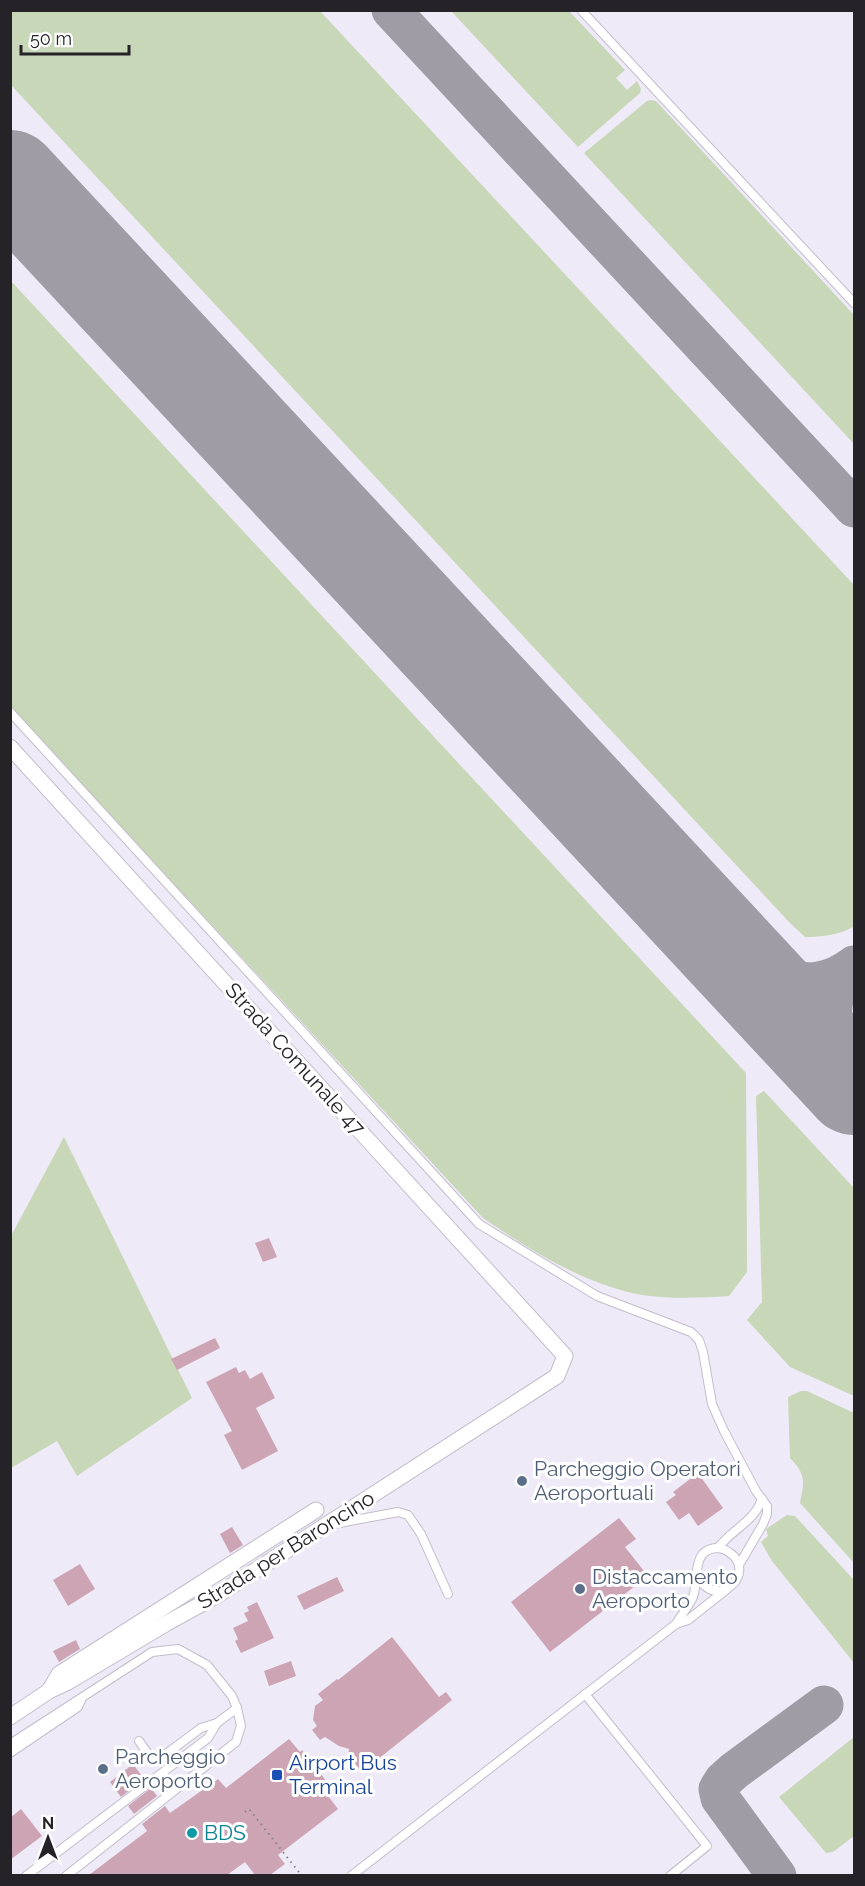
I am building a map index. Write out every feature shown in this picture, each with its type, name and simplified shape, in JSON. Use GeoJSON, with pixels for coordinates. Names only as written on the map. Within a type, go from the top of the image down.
{"type":"FeatureCollection","features":[{"type":"Feature","properties":{"kind":"street","name":"Strada Comunale 47"},"geometry":{"type":"LineString","coordinates":[[10,747],[565,1356],[557,1376]]}},
{"type":"Feature","properties":{"kind":"street","name":"Strada per Baroncino"},"geometry":{"type":"LineString","coordinates":[[10,1717],[49,1691],[216,1596],[557,1376]]}},
{"type":"Feature","properties":{"kind":"street"},"geometry":{"type":"LineString","coordinates":[[49,1691],[59,1674],[316,1510]]}},
{"type":"Feature","properties":{"kind":"lane"},"geometry":{"type":"LineString","coordinates":[[581,10],[855,303]]}},
{"type":"Feature","properties":{"kind":"lane"},"geometry":{"type":"LineString","coordinates":[[10,712],[479,1224],[597,1296],[691,1332],[699,1340],[712,1404],[724,1431],[767,1506],[767,1514],[739,1565]]}},
{"type":"Feature","properties":{"kind":"lane"},"geometry":{"type":"LineString","coordinates":[[718,1548],[725,1538],[753,1516],[762,1499]]}},
{"type":"Feature","properties":{"kind":"lane"},"geometry":{"type":"LineString","coordinates":[[326,1526],[398,1512],[408,1515],[421,1534],[448,1594]]}},
{"type":"Feature","properties":{"kind":"lane"},"geometry":{"type":"LineString","coordinates":[[351,1875],[676,1624],[688,1620],[735,1583],[739,1575],[739,1565],[735,1556],[718,1548],[708,1551],[701,1557],[696,1565],[697,1575],[693,1597],[676,1624]]}},
{"type":"Feature","properties":{"kind":"lane"},"geometry":{"type":"LineString","coordinates":[[697,1575],[701,1584],[708,1590],[718,1592],[727,1589]]}},
{"type":"Feature","properties":{"kind":"lane"},"geometry":{"type":"LineString","coordinates":[[10,1744],[152,1652],[178,1649],[207,1665],[232,1696],[241,1726],[236,1742],[66,1875]]}},
{"type":"Feature","properties":{"kind":"lane"},"geometry":{"type":"LineString","coordinates":[[585,1694],[708,1846],[670,1875]]}},
{"type":"Feature","properties":{"kind":"lane"},"geometry":{"type":"LineString","coordinates":[[10,1753],[78,1707],[83,1697]]}},
{"type":"Feature","properties":{"kind":"lane"},"geometry":{"type":"LineString","coordinates":[[139,1741],[151,1758],[158,1760],[201,1728],[217,1723],[237,1708]]}},
{"type":"Feature","properties":{"kind":"lane"},"geometry":{"type":"LineString","coordinates":[[26,1875],[208,1738],[217,1723]]}},
{"type":"Feature","properties":{"kind":"path"},"geometry":{"type":"LineString","coordinates":[[245,1812],[249,1809],[302,1875]]}},
{"type":"Feature","properties":{"kind":"green space"},"geometry":{"type":"Polygon","coordinates":[[[11,10],[320,11],[854,585],[853,927],[830,935],[805,937],[790,923],[11,85],[11,10]]]}},
{"type":"Feature","properties":{"kind":"green space"},"geometry":{"type":"Polygon","coordinates":[[[451,11],[569,11],[625,70],[616,78],[627,90],[637,81],[641,89],[640,93],[578,147],[451,11]]]}},
{"type":"Feature","properties":{"kind":"green space"},"geometry":{"type":"Polygon","coordinates":[[[651,100],[656,101],[854,315],[854,444],[584,153],[651,100]]]}},
{"type":"Feature","properties":{"kind":"green space"},"geometry":{"type":"Polygon","coordinates":[[[11,281],[746,1073],[747,1272],[729,1296],[663,1297],[636,1294],[605,1285],[569,1270],[483,1218],[11,708],[11,281]]]}},
{"type":"Feature","properties":{"kind":"green space"},"geometry":{"type":"Polygon","coordinates":[[[764,1091],[854,1188],[854,1396],[790,1367],[747,1320],[762,1302],[756,1096],[764,1091]]]}},
{"type":"Feature","properties":{"kind":"green space"},"geometry":{"type":"Polygon","coordinates":[[[64,1137],[192,1398],[77,1476],[57,1441],[11,1468],[11,1236],[64,1137]]]}},
{"type":"Feature","properties":{"kind":"green space"},"geometry":{"type":"Polygon","coordinates":[[[801,1391],[807,1391],[854,1413],[854,1563],[800,1503],[803,1479],[790,1458],[788,1397],[801,1391]]]}},
{"type":"Feature","properties":{"kind":"green space"},"geometry":{"type":"Polygon","coordinates":[[[787,1515],[795,1516],[854,1580],[854,1663],[772,1561],[761,1542],[768,1536],[766,1529],[787,1515]]]}},
{"type":"Feature","properties":{"kind":"green space"},"geometry":{"type":"Polygon","coordinates":[[[854,1737],[854,1836],[833,1852],[826,1853],[779,1797],[854,1737]]]}},
{"type":"Feature","properties":{"kind":"building"},"geometry":{"type":"Polygon","coordinates":[[[269,1238],[277,1257],[263,1262],[255,1243],[269,1238]]]}},
{"type":"Feature","properties":{"kind":"building"},"geometry":{"type":"Polygon","coordinates":[[[215,1338],[220,1348],[177,1370],[171,1359],[215,1338]]]}},
{"type":"Feature","properties":{"kind":"building"},"geometry":{"type":"Polygon","coordinates":[[[236,1367],[239,1373],[245,1370],[250,1379],[262,1372],[275,1398],[256,1408],[278,1451],[242,1470],[224,1435],[232,1431],[206,1382],[236,1367]]]}},
{"type":"Feature","properties":{"kind":"building"},"geometry":{"type":"Polygon","coordinates":[[[698,1473],[723,1508],[698,1526],[689,1513],[679,1520],[666,1502],[676,1495],[673,1492],[698,1473]]]}},
{"type":"Feature","properties":{"kind":"building","name":"Distaccamento Aeroporto"},"geometry":{"type":"Polygon","coordinates":[[[619,1518],[636,1539],[625,1547],[648,1576],[550,1652],[511,1602],[619,1518]]]}},
{"type":"Feature","properties":{"kind":"building"},"geometry":{"type":"Polygon","coordinates":[[[232,1527],[243,1545],[230,1553],[220,1534],[232,1527]]]}},
{"type":"Feature","properties":{"kind":"building"},"geometry":{"type":"Polygon","coordinates":[[[80,1564],[95,1589],[68,1606],[53,1580],[80,1564]]]}},
{"type":"Feature","properties":{"kind":"building"},"geometry":{"type":"Polygon","coordinates":[[[337,1577],[344,1591],[304,1610],[297,1596],[337,1577]]]}},
{"type":"Feature","properties":{"kind":"building"},"geometry":{"type":"Polygon","coordinates":[[[257,1602],[274,1638],[241,1653],[235,1641],[238,1639],[233,1628],[248,1621],[244,1613],[249,1611],[247,1607],[257,1602]]]}},
{"type":"Feature","properties":{"kind":"building"},"geometry":{"type":"Polygon","coordinates":[[[392,1637],[439,1697],[446,1692],[452,1700],[362,1772],[348,1755],[349,1749],[325,1737],[320,1740],[312,1730],[317,1726],[313,1720],[315,1706],[323,1700],[318,1694],[392,1637]]]}},
{"type":"Feature","properties":{"kind":"building"},"geometry":{"type":"Polygon","coordinates":[[[76,1640],[80,1649],[59,1662],[53,1651],[76,1640]]]}},
{"type":"Feature","properties":{"kind":"building"},"geometry":{"type":"Polygon","coordinates":[[[291,1661],[296,1676],[269,1686],[264,1671],[291,1661]]]}},
{"type":"Feature","properties":{"kind":"building"},"geometry":{"type":"Polygon","coordinates":[[[289,1739],[300,1752],[302,1750],[331,1787],[325,1792],[338,1809],[278,1855],[285,1864],[270,1875],[255,1875],[245,1862],[227,1875],[89,1875],[147,1831],[142,1824],[165,1806],[170,1813],[218,1779],[226,1788],[289,1739]]]}},
{"type":"Feature","properties":{"kind":"building"},"geometry":{"type":"Polygon","coordinates":[[[133,1764],[144,1779],[121,1797],[110,1782],[133,1764]]]}},
{"type":"Feature","properties":{"kind":"building"},"geometry":{"type":"Polygon","coordinates":[[[151,1788],[157,1796],[134,1814],[128,1806],[151,1788]]]}},
{"type":"Feature","properties":{"kind":"building"},"geometry":{"type":"Polygon","coordinates":[[[21,1809],[42,1836],[10,1860],[10,1818],[21,1809]]]}},
{"type":"Feature","properties":{"kind":"taxiway"},"geometry":{"type":"LineString","coordinates":[[391,10],[854,508]]}},
{"type":"Feature","properties":{"kind":"taxiway"},"geometry":{"type":"LineString","coordinates":[[712,933],[762,968],[797,981],[816,981],[834,976],[854,965]]}},
{"type":"Feature","properties":{"kind":"taxiway"},"geometry":{"type":"LineString","coordinates":[[854,968],[837,991],[833,1012],[833,1024],[839,1047],[854,1078]]}},
{"type":"Feature","properties":{"kind":"taxiway"},"geometry":{"type":"LineString","coordinates":[[777,1876],[720,1798],[718,1789],[734,1771],[824,1705]]}},
{"type":"Feature","properties":{"kind":"runway"},"geometry":{"type":"LineString","coordinates":[[10,179],[854,1086]]}},
{"type":"Feature","properties":{"kind":"place","name":"Parcheggio Operatori Aeroportuali"},"geometry":{"type":"Point","coordinates":[522,1481]}},
{"type":"Feature","properties":{"kind":"place","name":"Distaccamento Aeroporto"},"geometry":{"type":"Point","coordinates":[580,1589]}},
{"type":"Feature","properties":{"kind":"place","name":"Parcheggio Aeroporto"},"geometry":{"type":"Point","coordinates":[103,1769]}},
{"type":"Feature","properties":{"kind":"place","name":"Airport Bus Terminal"},"geometry":{"type":"Point","coordinates":[277,1775]}},
{"type":"Feature","properties":{"kind":"place","name":"BDS"},"geometry":{"type":"Point","coordinates":[192,1833]}}]}
